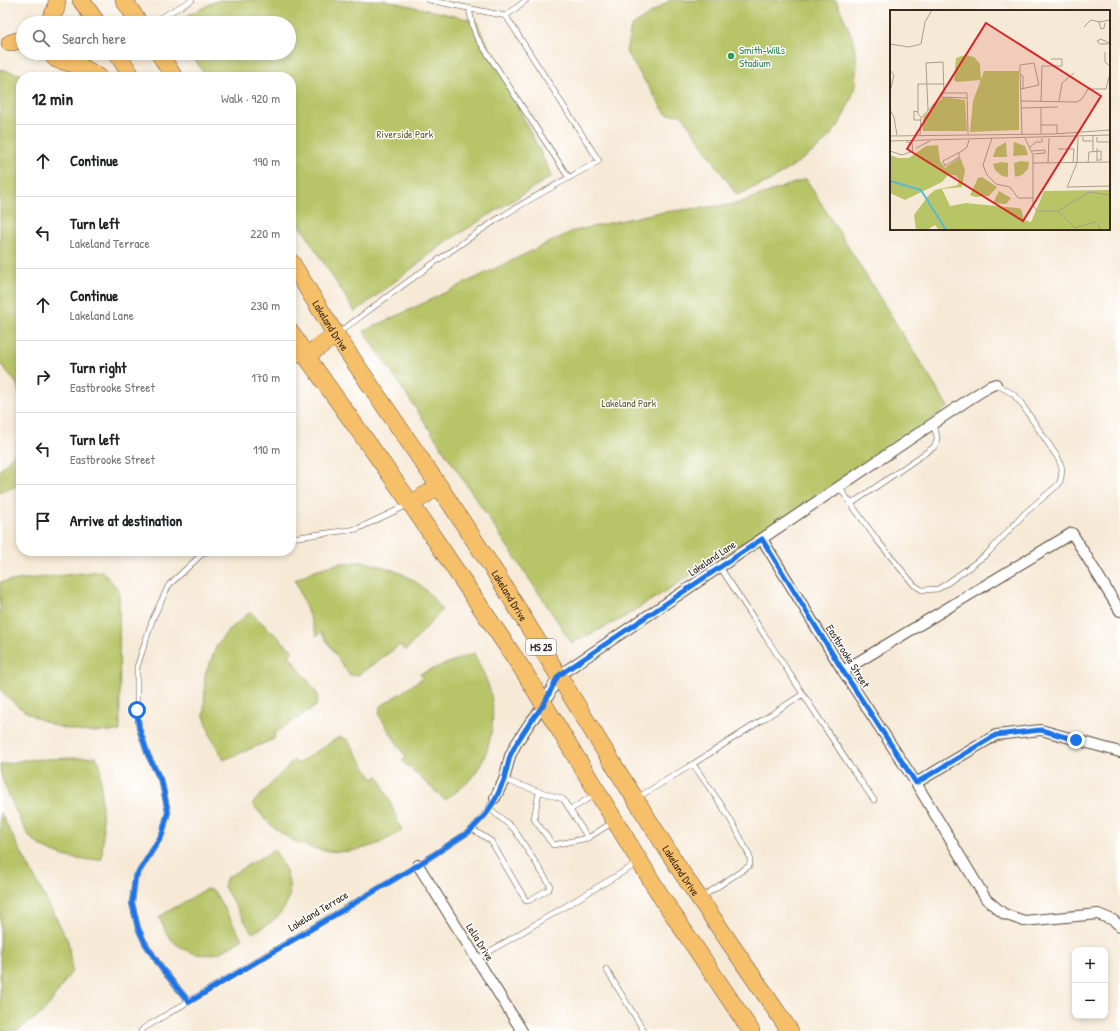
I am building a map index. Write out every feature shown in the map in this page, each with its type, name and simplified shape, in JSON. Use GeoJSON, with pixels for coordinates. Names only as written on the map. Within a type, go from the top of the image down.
{"type":"FeatureCollection","features":[{"type":"Feature","properties":{"kind":"highway"},"geometry":{"type":"LineString","coordinates":[[52,16],[56,9],[57,0]]}},
{"type":"Feature","properties":{"kind":"highway"},"geometry":{"type":"LineString","coordinates":[[82,0],[92,16]]}},
{"type":"Feature","properties":{"kind":"highway"},"geometry":{"type":"LineString","coordinates":[[124,0],[134,16]]}},
{"type":"Feature","properties":{"kind":"highway"},"geometry":{"type":"LineString","coordinates":[[59,60],[80,66],[90,72]]}},
{"type":"Feature","properties":{"kind":"highway"},"geometry":{"type":"LineString","coordinates":[[121,60],[129,72]]}},
{"type":"Feature","properties":{"kind":"highway"},"geometry":{"type":"LineString","coordinates":[[163,60],[171,72]]}},
{"type":"Feature","properties":{"kind":"highway","name":"Lakeland Drive"},"geometry":{"type":"LineString","coordinates":[[296,270],[336,335],[439,486],[495,572],[558,676],[682,873],[790,1031]]}},
{"type":"Feature","properties":{"kind":"highway"},"geometry":{"type":"LineString","coordinates":[[299,359],[336,335]]}},
{"type":"Feature","properties":{"kind":"highway","name":"MS 25"},"geometry":{"type":"LineString","coordinates":[[296,349],[299,359],[411,504],[523,670],[662,898],[751,1031]]}},
{"type":"Feature","properties":{"kind":"highway"},"geometry":{"type":"LineString","coordinates":[[411,504],[439,486]]}},
{"type":"Feature","properties":{"kind":"street","name":"Lakeland Lane"},"geometry":{"type":"LineString","coordinates":[[496,798],[504,780],[510,756],[516,744],[544,704],[558,676],[973,396],[996,384]]}},
{"type":"Feature","properties":{"kind":"street"},"geometry":{"type":"LineString","coordinates":[[843,671],[1072,533],[1120,611]]}},
{"type":"Feature","properties":{"kind":"street","name":"Eastbrooke Street"},"geometry":{"type":"LineString","coordinates":[[762,539],[843,671],[916,783],[986,899],[1004,914],[1024,921],[1098,914],[1113,920],[1120,926]]}},
{"type":"Feature","properties":{"kind":"street"},"geometry":{"type":"LineString","coordinates":[[916,783],[996,735],[1041,730],[1120,752]]}},
{"type":"Feature","properties":{"kind":"street","name":"Lelia Drive"},"geometry":{"type":"LineString","coordinates":[[418,865],[522,1031]]}},
{"type":"Feature","properties":{"kind":"lane"},"geometry":{"type":"LineString","coordinates":[[163,16],[192,0]]}},
{"type":"Feature","properties":{"kind":"lane"},"geometry":{"type":"LineString","coordinates":[[336,335],[391,293],[502,217],[599,160],[506,16],[429,0]]}},
{"type":"Feature","properties":{"kind":"lane"},"geometry":{"type":"LineString","coordinates":[[506,16],[526,0]]}},
{"type":"Feature","properties":{"kind":"lane"},"geometry":{"type":"LineString","coordinates":[[469,8],[476,36],[569,178]]}},
{"type":"Feature","properties":{"kind":"lane"},"geometry":{"type":"LineString","coordinates":[[839,487],[877,540],[914,585],[922,590],[938,589],[988,553],[1025,513],[1059,484],[1061,478],[1062,468],[1058,458],[1022,403],[1013,394],[996,384]]}},
{"type":"Feature","properties":{"kind":"lane"},"geometry":{"type":"LineString","coordinates":[[851,504],[934,447],[938,439],[932,424]]}},
{"type":"Feature","properties":{"kind":"lane"},"geometry":{"type":"LineString","coordinates":[[296,537],[357,529],[411,504]]}},
{"type":"Feature","properties":{"kind":"lane"},"geometry":{"type":"LineString","coordinates":[[189,1002],[162,969],[145,943],[138,928],[132,903],[135,878],[162,835],[168,812],[162,783],[148,755],[139,728],[137,710],[137,667],[153,618],[170,585],[200,556]]}},
{"type":"Feature","properties":{"kind":"lane"},"geometry":{"type":"LineString","coordinates":[[720,567],[850,766],[874,800]]}},
{"type":"Feature","properties":{"kind":"lane"},"geometry":{"type":"LineString","coordinates":[[635,799],[804,694]]}},
{"type":"Feature","properties":{"kind":"lane"},"geometry":{"type":"LineString","coordinates":[[693,764],[722,806],[736,829],[750,857],[749,866],[699,898]]}},
{"type":"Feature","properties":{"kind":"lane"},"geometry":{"type":"LineString","coordinates":[[504,780],[563,799],[588,838]]}},
{"type":"Feature","properties":{"kind":"lane"},"geometry":{"type":"LineString","coordinates":[[539,792],[534,819],[553,845],[588,838],[615,821]]}},
{"type":"Feature","properties":{"kind":"lane"},"geometry":{"type":"LineString","coordinates":[[570,810],[598,793]]}},
{"type":"Feature","properties":{"kind":"lane","name":"Lakeland Terrace"},"geometry":{"type":"LineString","coordinates":[[141,1031],[418,865],[470,831],[486,814],[496,798]]}},
{"type":"Feature","properties":{"kind":"lane"},"geometry":{"type":"LineString","coordinates":[[472,829],[491,841],[526,900],[530,900],[549,890],[550,885],[514,829],[489,808]]}},
{"type":"Feature","properties":{"kind":"lane"},"geometry":{"type":"LineString","coordinates":[[477,959],[640,862]]}},
{"type":"Feature","properties":{"kind":"lane"},"geometry":{"type":"LineString","coordinates":[[606,969],[644,1031]]}},
{"type":"Feature","properties":{"kind":"green space","name":"Riverside Park"},"geometry":{"type":"Polygon","coordinates":[[[218,0],[385,0],[476,21],[552,176],[449,240],[355,312],[296,219],[296,72],[203,72],[195,60],[296,60],[296,16],[187,16],[218,0]]]}},
{"type":"Feature","properties":{"kind":"green space","name":"Smith-Wills Stadium"},"geometry":{"type":"Polygon","coordinates":[[[670,0],[836,0],[853,39],[857,64],[854,92],[839,125],[822,145],[797,163],[772,180],[737,195],[682,115],[666,114],[626,52],[631,27],[670,0]]]}},
{"type":"Feature","properties":{"kind":"green space"},"geometry":{"type":"Polygon","coordinates":[[[0,69],[16,73],[16,383],[3,366],[0,365],[0,69]]]}},
{"type":"Feature","properties":{"kind":"green space","name":"Lakeland Park"},"geometry":{"type":"Polygon","coordinates":[[[806,179],[948,407],[855,477],[783,518],[621,619],[572,643],[364,331],[573,231],[656,213],[735,204],[806,179]]]}},
{"type":"Feature","properties":{"kind":"green space"},"geometry":{"type":"Polygon","coordinates":[[[16,447],[16,486],[0,493],[0,470],[14,454],[16,447]]]}},
{"type":"Feature","properties":{"kind":"green space"},"geometry":{"type":"Polygon","coordinates":[[[365,562],[409,577],[426,590],[442,610],[405,651],[400,645],[358,675],[349,675],[321,632],[317,636],[295,580],[315,570],[340,563],[365,562]]]}},
{"type":"Feature","properties":{"kind":"green space"},"geometry":{"type":"Polygon","coordinates":[[[102,571],[119,590],[120,731],[76,731],[40,720],[29,714],[0,689],[0,582],[102,571]]]}},
{"type":"Feature","properties":{"kind":"green space"},"geometry":{"type":"Polygon","coordinates":[[[250,612],[293,651],[289,655],[318,695],[316,706],[275,733],[274,739],[224,760],[211,737],[204,716],[205,675],[217,645],[227,632],[250,612]]]}},
{"type":"Feature","properties":{"kind":"green space"},"geometry":{"type":"Polygon","coordinates":[[[474,653],[490,689],[493,716],[490,738],[484,758],[479,768],[463,786],[445,800],[402,761],[406,757],[379,715],[380,707],[423,678],[420,674],[474,653]]]}},
{"type":"Feature","properties":{"kind":"green space"},"geometry":{"type":"Polygon","coordinates":[[[339,737],[347,739],[373,779],[379,776],[402,831],[372,846],[343,852],[306,846],[283,835],[267,821],[252,804],[294,760],[297,764],[339,737]]]}},
{"type":"Feature","properties":{"kind":"green space"},"geometry":{"type":"Polygon","coordinates":[[[96,757],[100,763],[103,834],[102,859],[80,860],[57,854],[42,846],[28,835],[4,784],[0,765],[24,760],[96,757]]]}},
{"type":"Feature","properties":{"kind":"green space"},"geometry":{"type":"Polygon","coordinates":[[[0,812],[68,941],[72,971],[45,1011],[17,1031],[0,1031],[0,812]]]}},
{"type":"Feature","properties":{"kind":"green space"},"geometry":{"type":"Polygon","coordinates":[[[274,850],[287,876],[290,888],[288,898],[284,908],[277,917],[252,933],[224,887],[226,878],[274,850]]]}},
{"type":"Feature","properties":{"kind":"green space"},"geometry":{"type":"Polygon","coordinates":[[[206,889],[214,891],[242,939],[223,951],[206,955],[192,953],[180,947],[169,937],[159,917],[206,889]]]}},
{"type":"Feature","properties":{"kind":"place","name":"Smith-Wills Stadium"},"geometry":{"type":"Point","coordinates":[731,56]}},
{"type":"Feature","properties":{"kind":"route"},"geometry":{"type":"LineString","coordinates":[[137,710],[139,728],[148,755],[162,783],[168,812],[162,835],[135,878],[132,903],[138,928],[145,943],[162,969],[189,1002],[418,865],[470,831],[486,814],[496,798],[504,780],[510,756],[516,744],[544,704],[558,676],[762,539],[843,671],[916,783],[996,735],[1041,730],[1076,740]]}}]}
